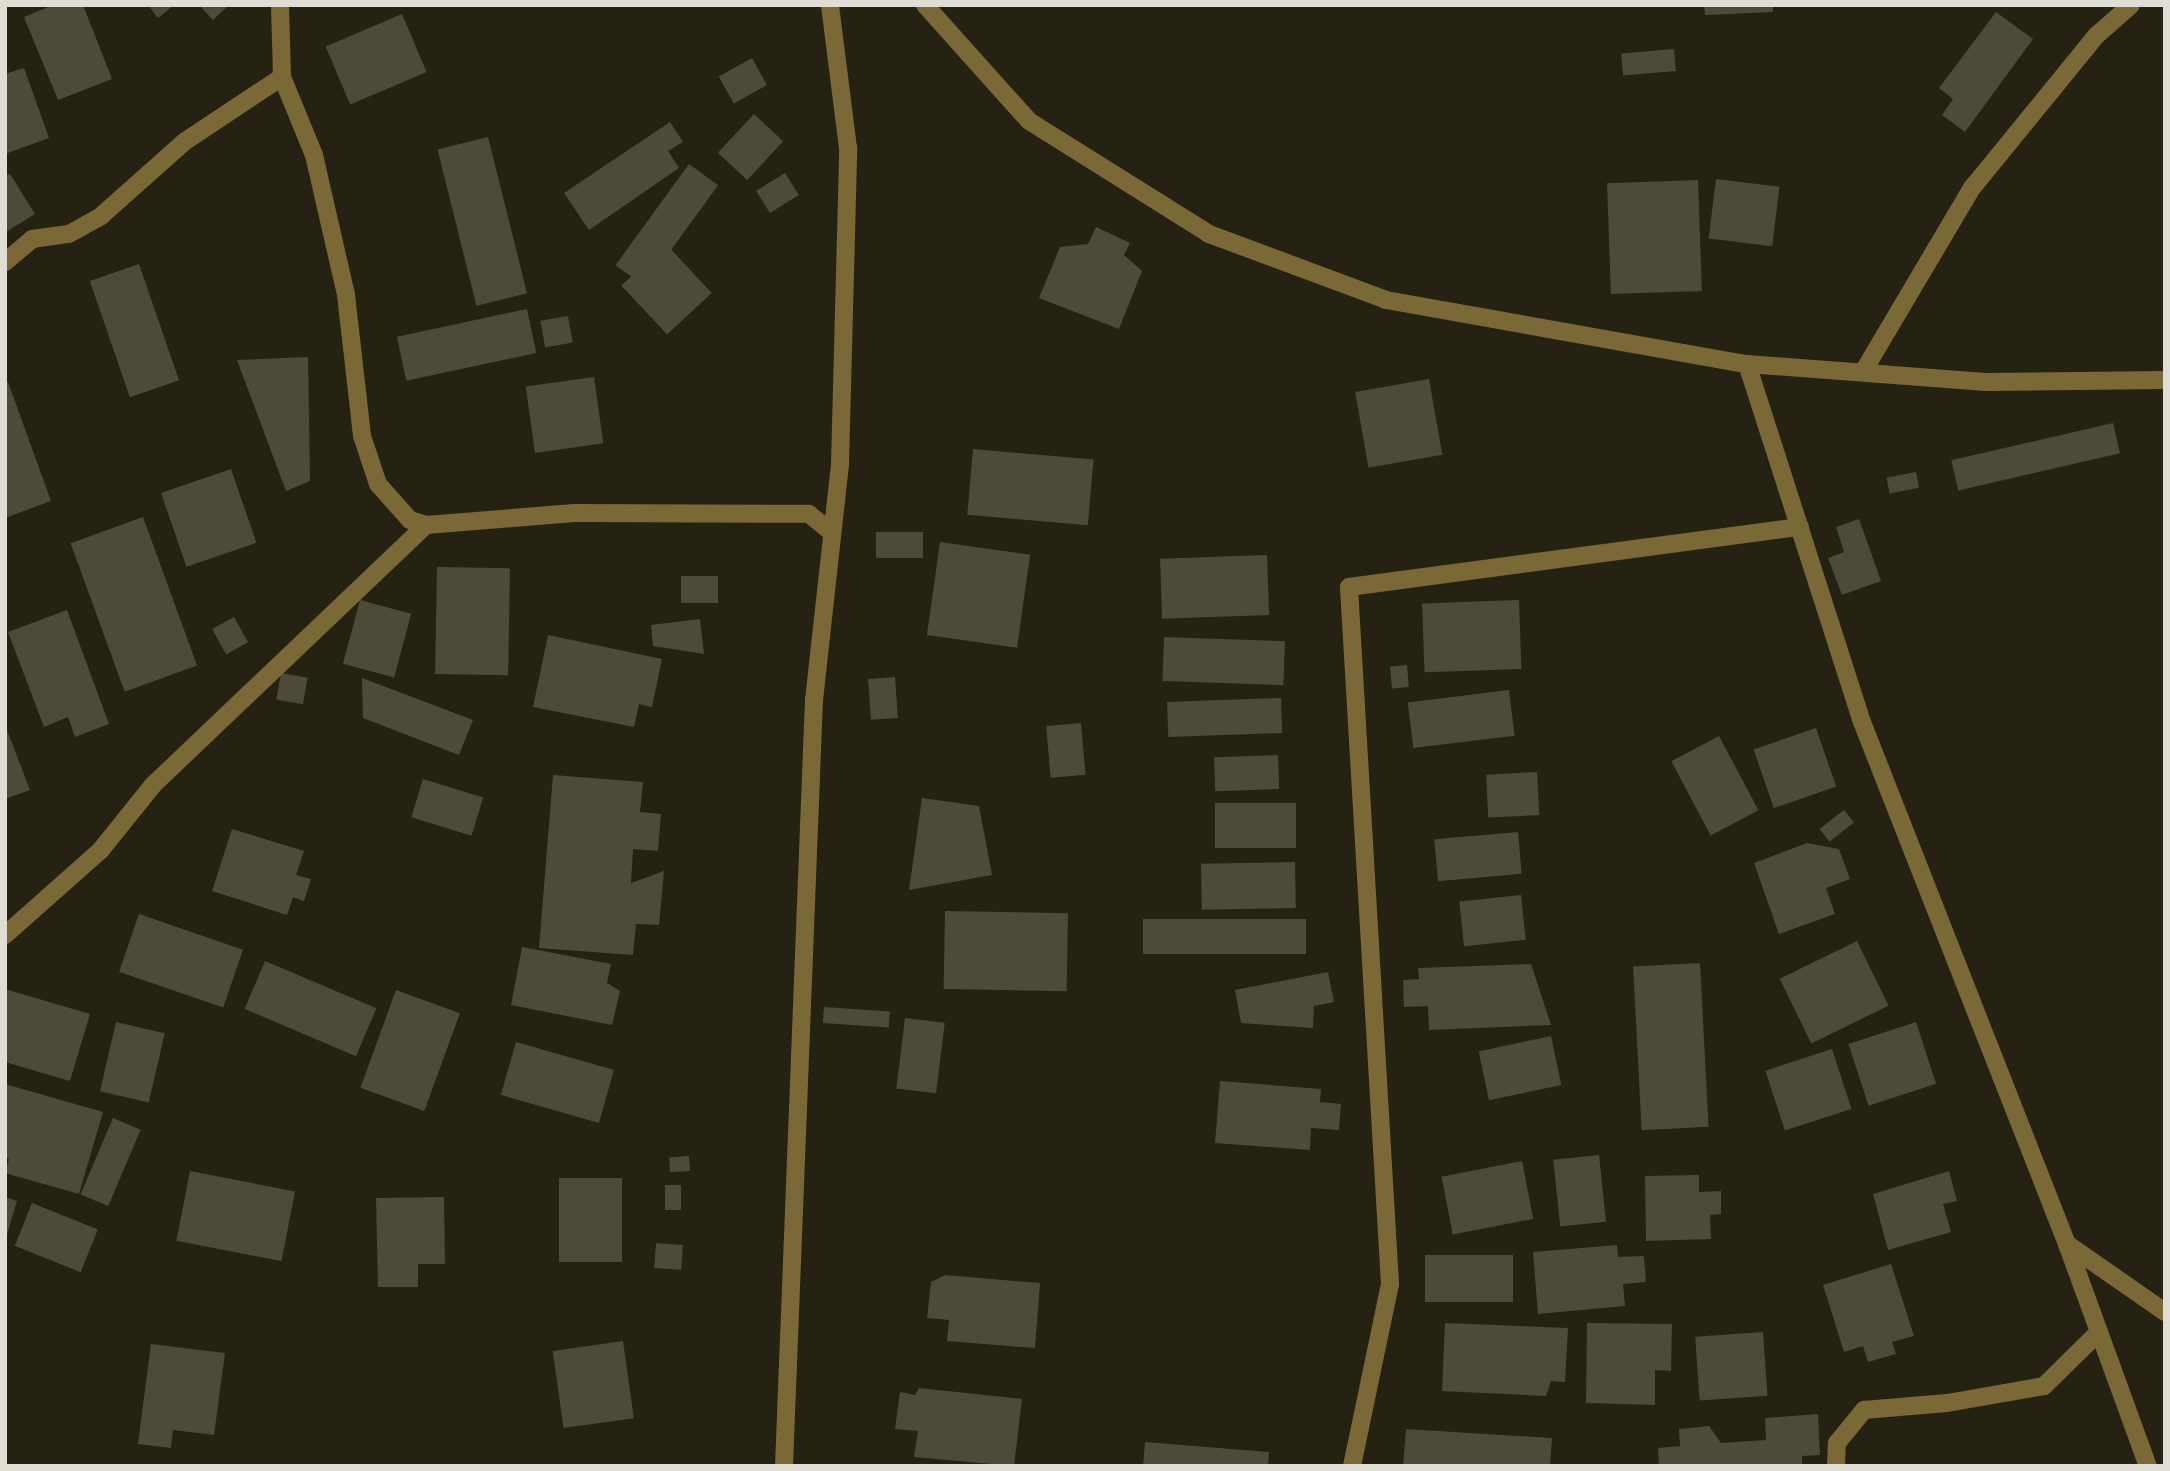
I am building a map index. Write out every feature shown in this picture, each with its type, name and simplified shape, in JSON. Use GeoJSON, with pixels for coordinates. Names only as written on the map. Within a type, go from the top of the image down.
{"type":"FeatureCollection","features":[{"type":"Feature","properties":{"kind":"street"},"geometry":{"type":"LineString","coordinates":[[279,5],[282,77],[314,155],[346,295],[362,436],[378,484],[410,520],[426,525],[575,513],[809,514],[830,531]]}},
{"type":"Feature","properties":{"kind":"street"},"geometry":{"type":"LineString","coordinates":[[784,1466],[814,700],[830,531],[840,464],[848,148],[830,5]]}},
{"type":"Feature","properties":{"kind":"street"},"geometry":{"type":"LineString","coordinates":[[925,5],[1029,121],[1209,234],[1386,300],[1747,364],[1985,382],[2165,380]]}},
{"type":"Feature","properties":{"kind":"street"},"geometry":{"type":"LineString","coordinates":[[1863,372],[1972,188],[2097,35],[2131,5]]}},
{"type":"Feature","properties":{"kind":"street"},"geometry":{"type":"LineString","coordinates":[[5,262],[33,239],[69,234],[101,216],[184,142],[282,77]]}},
{"type":"Feature","properties":{"kind":"street"},"geometry":{"type":"LineString","coordinates":[[1747,364],[1862,722],[2067,1244],[2148,1466]]}},
{"type":"Feature","properties":{"kind":"street"},"geometry":{"type":"LineString","coordinates":[[5,934],[100,851],[153,785],[426,525]]}},
{"type":"Feature","properties":{"kind":"street"},"geometry":{"type":"LineString","coordinates":[[1352,1466],[1390,1284],[1373,938],[1349,587],[1800,527]]}},
{"type":"Feature","properties":{"kind":"street"},"geometry":{"type":"LineString","coordinates":[[2067,1244],[2165,1312]]}},
{"type":"Feature","properties":{"kind":"street"},"geometry":{"type":"LineString","coordinates":[[1836,1466],[1837,1443],[1864,1410],[1947,1403],[2044,1386],[2099,1332]]}},
{"type":"Feature","properties":{"kind":"building"},"geometry":{"type":"Polygon","coordinates":[[[53,5],[83,5],[112,79],[58,100],[24,17],[53,5]]]}},
{"type":"Feature","properties":{"kind":"building"},"geometry":{"type":"Polygon","coordinates":[[[148,5],[174,5],[158,18],[148,5]]]}},
{"type":"Feature","properties":{"kind":"building"},"geometry":{"type":"Polygon","coordinates":[[[199,5],[229,5],[213,20],[199,5]]]}},
{"type":"Feature","properties":{"kind":"building"},"geometry":{"type":"Polygon","coordinates":[[[1704,5],[1773,5],[1773,12],[1705,15],[1704,5]]]}},
{"type":"Feature","properties":{"kind":"building"},"geometry":{"type":"Polygon","coordinates":[[[1996,12],[2033,39],[1965,132],[1942,115],[1953,99],[1939,88],[1996,12]]]}},
{"type":"Feature","properties":{"kind":"building"},"geometry":{"type":"Polygon","coordinates":[[[402,14],[427,72],[350,104],[326,46],[402,14]]]}},
{"type":"Feature","properties":{"kind":"building"},"geometry":{"type":"Polygon","coordinates":[[[1674,49],[1676,71],[1623,76],[1621,54],[1674,49]]]}},
{"type":"Feature","properties":{"kind":"building"},"geometry":{"type":"Polygon","coordinates":[[[752,58],[767,85],[734,104],[719,76],[752,58]]]}},
{"type":"Feature","properties":{"kind":"building"},"geometry":{"type":"Polygon","coordinates":[[[24,68],[49,138],[5,154],[5,74],[24,68]]]}},
{"type":"Feature","properties":{"kind":"building"},"geometry":{"type":"Polygon","coordinates":[[[754,114],[783,141],[747,180],[718,153],[754,114]]]}},
{"type":"Feature","properties":{"kind":"building"},"geometry":{"type":"Polygon","coordinates":[[[670,122],[683,142],[668,151],[679,168],[589,230],[564,193],[670,122]]]}},
{"type":"Feature","properties":{"kind":"building"},"geometry":{"type":"Polygon","coordinates":[[[488,137],[527,293],[476,306],[438,150],[488,137]]]}},
{"type":"Feature","properties":{"kind":"building"},"geometry":{"type":"Polygon","coordinates":[[[689,164],[718,185],[645,286],[616,265],[689,164]]]}},
{"type":"Feature","properties":{"kind":"building"},"geometry":{"type":"Polygon","coordinates":[[[785,173],[799,195],[770,213],[756,191],[785,173]]]}},
{"type":"Feature","properties":{"kind":"building"},"geometry":{"type":"Polygon","coordinates":[[[10,174],[35,214],[6,232],[5,176],[10,174]]]}},
{"type":"Feature","properties":{"kind":"building"},"geometry":{"type":"Polygon","coordinates":[[[1716,179],[1780,187],[1772,246],[1709,239],[1716,179]]]}},
{"type":"Feature","properties":{"kind":"building"},"geometry":{"type":"Polygon","coordinates":[[[1698,180],[1702,291],[1611,294],[1607,183],[1698,180]]]}},
{"type":"Feature","properties":{"kind":"building"},"geometry":{"type":"Polygon","coordinates":[[[1096,227],[1130,243],[1124,255],[1142,271],[1119,329],[1039,298],[1060,247],[1088,244],[1096,227]]]}},
{"type":"Feature","properties":{"kind":"building"},"geometry":{"type":"Polygon","coordinates":[[[666,244],[712,293],[667,335],[621,286],[666,244]]]}},
{"type":"Feature","properties":{"kind":"building"},"geometry":{"type":"Polygon","coordinates":[[[139,264],[179,380],[130,397],[90,281],[139,264]]]}},
{"type":"Feature","properties":{"kind":"building"},"geometry":{"type":"Polygon","coordinates":[[[527,309],[536,353],[406,381],[397,337],[527,309]]]}},
{"type":"Feature","properties":{"kind":"building"},"geometry":{"type":"Polygon","coordinates":[[[568,316],[573,343],[545,347],[540,321],[568,316]]]}},
{"type":"Feature","properties":{"kind":"building"},"geometry":{"type":"Polygon","coordinates":[[[308,357],[310,481],[286,491],[237,360],[308,357]]]}},
{"type":"Feature","properties":{"kind":"building"},"geometry":{"type":"Polygon","coordinates":[[[594,377],[603,443],[535,453],[526,387],[594,377]]]}},
{"type":"Feature","properties":{"kind":"building"},"geometry":{"type":"Polygon","coordinates":[[[1429,379],[1442,455],[1369,468],[1355,392],[1429,379]]]}},
{"type":"Feature","properties":{"kind":"building"},"geometry":{"type":"Polygon","coordinates":[[[8,382],[51,501],[5,518],[5,383],[8,382]]]}},
{"type":"Feature","properties":{"kind":"building"},"geometry":{"type":"Polygon","coordinates":[[[2113,423],[2120,453],[1958,491],[1951,460],[2113,423]]]}},
{"type":"Feature","properties":{"kind":"building"},"geometry":{"type":"Polygon","coordinates":[[[973,449],[1094,460],[1088,525],[967,515],[973,449]]]}},
{"type":"Feature","properties":{"kind":"building"},"geometry":{"type":"Polygon","coordinates":[[[231,469],[256,543],[186,567],[161,493],[231,469]]]}},
{"type":"Feature","properties":{"kind":"building"},"geometry":{"type":"Polygon","coordinates":[[[1916,472],[1919,488],[1890,493],[1887,478],[1916,472]]]}},
{"type":"Feature","properties":{"kind":"building"},"geometry":{"type":"Polygon","coordinates":[[[143,517],[197,665],[125,692],[71,543],[143,517]]]}},
{"type":"Feature","properties":{"kind":"building"},"geometry":{"type":"Polygon","coordinates":[[[1859,519],[1881,581],[1842,595],[1828,558],[1844,552],[1836,527],[1859,519]]]}},
{"type":"Feature","properties":{"kind":"building"},"geometry":{"type":"Polygon","coordinates":[[[876,532],[923,532],[923,558],[876,558],[876,532]]]}},
{"type":"Feature","properties":{"kind":"building"},"geometry":{"type":"Polygon","coordinates":[[[940,542],[1030,555],[1017,648],[927,635],[940,542]]]}},
{"type":"Feature","properties":{"kind":"building"},"geometry":{"type":"Polygon","coordinates":[[[1267,555],[1269,615],[1162,619],[1160,559],[1267,555]]]}},
{"type":"Feature","properties":{"kind":"building"},"geometry":{"type":"Polygon","coordinates":[[[437,567],[510,568],[508,675],[435,674],[437,567]]]}},
{"type":"Feature","properties":{"kind":"building"},"geometry":{"type":"Polygon","coordinates":[[[681,576],[718,576],[718,603],[681,603],[681,576]]]}},
{"type":"Feature","properties":{"kind":"building"},"geometry":{"type":"Polygon","coordinates":[[[360,600],[411,614],[394,677],[343,664],[360,600]]]}},
{"type":"Feature","properties":{"kind":"building"},"geometry":{"type":"Polygon","coordinates":[[[1519,600],[1521,669],[1424,672],[1422,603],[1519,600]]]}},
{"type":"Feature","properties":{"kind":"building"},"geometry":{"type":"Polygon","coordinates":[[[67,610],[109,724],[75,737],[68,717],[44,727],[8,632],[67,610]]]}},
{"type":"Feature","properties":{"kind":"building"},"geometry":{"type":"Polygon","coordinates":[[[234,617],[248,642],[226,654],[212,629],[234,617]]]}},
{"type":"Feature","properties":{"kind":"building"},"geometry":{"type":"Polygon","coordinates":[[[700,619],[704,654],[653,646],[651,625],[700,619]]]}},
{"type":"Feature","properties":{"kind":"building"},"geometry":{"type":"Polygon","coordinates":[[[548,635],[662,659],[652,707],[639,704],[634,727],[533,707],[548,635]]]}},
{"type":"Feature","properties":{"kind":"building"},"geometry":{"type":"Polygon","coordinates":[[[1164,637],[1285,641],[1283,685],[1162,681],[1164,637]]]}},
{"type":"Feature","properties":{"kind":"building"},"geometry":{"type":"Polygon","coordinates":[[[1407,665],[1409,687],[1392,688],[1390,666],[1407,665]]]}},
{"type":"Feature","properties":{"kind":"building"},"geometry":{"type":"Polygon","coordinates":[[[281,673],[308,678],[303,704],[276,700],[281,673]]]}},
{"type":"Feature","properties":{"kind":"building"},"geometry":{"type":"Polygon","coordinates":[[[895,677],[898,718],[871,720],[868,679],[895,677]]]}},
{"type":"Feature","properties":{"kind":"building"},"geometry":{"type":"Polygon","coordinates":[[[362,678],[473,720],[459,755],[363,718],[362,678]]]}},
{"type":"Feature","properties":{"kind":"building"},"geometry":{"type":"Polygon","coordinates":[[[1509,690],[1515,736],[1413,748],[1408,702],[1509,690]]]}},
{"type":"Feature","properties":{"kind":"building"},"geometry":{"type":"Polygon","coordinates":[[[1281,698],[1282,733],[1168,737],[1167,702],[1281,698]]]}},
{"type":"Feature","properties":{"kind":"building"},"geometry":{"type":"Polygon","coordinates":[[[1081,723],[1086,775],[1051,778],[1046,726],[1081,723]]]}},
{"type":"Feature","properties":{"kind":"building"},"geometry":{"type":"Polygon","coordinates":[[[5,725],[30,790],[5,799],[5,725]]]}},
{"type":"Feature","properties":{"kind":"building"},"geometry":{"type":"Polygon","coordinates":[[[1816,728],[1836,787],[1774,808],[1754,749],[1816,728]]]}},
{"type":"Feature","properties":{"kind":"building"},"geometry":{"type":"Polygon","coordinates":[[[1719,736],[1758,810],[1711,836],[1671,761],[1719,736]]]}},
{"type":"Feature","properties":{"kind":"building"},"geometry":{"type":"Polygon","coordinates":[[[1278,755],[1279,789],[1215,791],[1214,757],[1278,755]]]}},
{"type":"Feature","properties":{"kind":"building"},"geometry":{"type":"Polygon","coordinates":[[[1537,772],[1539,815],[1488,818],[1486,775],[1537,772]]]}},
{"type":"Feature","properties":{"kind":"building"},"geometry":{"type":"Polygon","coordinates":[[[553,775],[643,782],[640,812],[661,814],[658,851],[633,849],[631,883],[664,871],[659,925],[636,924],[633,955],[539,948],[553,775]]]}},
{"type":"Feature","properties":{"kind":"building"},"geometry":{"type":"Polygon","coordinates":[[[423,779],[483,797],[472,836],[411,817],[423,779]]]}},
{"type":"Feature","properties":{"kind":"building"},"geometry":{"type":"Polygon","coordinates":[[[922,798],[979,806],[992,875],[909,890],[922,798]]]}},
{"type":"Feature","properties":{"kind":"building"},"geometry":{"type":"Polygon","coordinates":[[[1215,803],[1296,803],[1296,848],[1215,848],[1215,803]]]}},
{"type":"Feature","properties":{"kind":"building"},"geometry":{"type":"Polygon","coordinates":[[[1844,810],[1854,823],[1829,842],[1820,829],[1844,810]]]}},
{"type":"Feature","properties":{"kind":"building"},"geometry":{"type":"Polygon","coordinates":[[[232,829],[304,851],[296,875],[311,879],[304,901],[293,897],[287,915],[212,891],[232,829]]]}},
{"type":"Feature","properties":{"kind":"building"},"geometry":{"type":"Polygon","coordinates":[[[1518,832],[1522,874],[1438,881],[1434,839],[1518,832]]]}},
{"type":"Feature","properties":{"kind":"building"},"geometry":{"type":"Polygon","coordinates":[[[1807,843],[1839,849],[1850,879],[1826,888],[1835,914],[1779,934],[1754,863],[1807,843]]]}},
{"type":"Feature","properties":{"kind":"building"},"geometry":{"type":"Polygon","coordinates":[[[1295,862],[1296,908],[1202,910],[1201,864],[1295,862]]]}},
{"type":"Feature","properties":{"kind":"building"},"geometry":{"type":"Polygon","coordinates":[[[1521,895],[1526,940],[1464,946],[1459,901],[1521,895]]]}},
{"type":"Feature","properties":{"kind":"building"},"geometry":{"type":"Polygon","coordinates":[[[945,911],[1068,913],[1067,991],[944,989],[945,911]]]}},
{"type":"Feature","properties":{"kind":"building"},"geometry":{"type":"Polygon","coordinates":[[[139,914],[243,950],[223,1007],[119,972],[139,914]]]}},
{"type":"Feature","properties":{"kind":"building"},"geometry":{"type":"Polygon","coordinates":[[[1143,919],[1306,919],[1306,954],[1143,954],[1143,919]]]}},
{"type":"Feature","properties":{"kind":"building"},"geometry":{"type":"Polygon","coordinates":[[[1857,941],[1889,1006],[1811,1043],[1780,979],[1857,941]]]}},
{"type":"Feature","properties":{"kind":"building"},"geometry":{"type":"Polygon","coordinates":[[[522,947],[611,964],[607,983],[620,991],[612,1025],[511,1005],[522,947]]]}},
{"type":"Feature","properties":{"kind":"building"},"geometry":{"type":"Polygon","coordinates":[[[265,961],[376,1008],[356,1056],[245,1009],[265,961]]]}},
{"type":"Feature","properties":{"kind":"building"},"geometry":{"type":"Polygon","coordinates":[[[1700,963],[1709,1127],[1642,1130],[1633,967],[1700,963]]]}},
{"type":"Feature","properties":{"kind":"building"},"geometry":{"type":"Polygon","coordinates":[[[1531,964],[1551,1025],[1429,1030],[1428,1006],[1404,1007],[1403,980],[1419,979],[1418,968],[1531,964]]]}},
{"type":"Feature","properties":{"kind":"building"},"geometry":{"type":"Polygon","coordinates":[[[1328,972],[1334,1002],[1314,1006],[1313,1028],[1241,1023],[1235,990],[1328,972]]]}},
{"type":"Feature","properties":{"kind":"building"},"geometry":{"type":"Polygon","coordinates":[[[5,989],[90,1014],[70,1081],[5,1062],[5,989]]]}},
{"type":"Feature","properties":{"kind":"building"},"geometry":{"type":"Polygon","coordinates":[[[396,990],[460,1013],[424,1111],[360,1088],[396,990]]]}},
{"type":"Feature","properties":{"kind":"building"},"geometry":{"type":"Polygon","coordinates":[[[824,1007],[890,1012],[889,1028],[823,1023],[824,1007]]]}},
{"type":"Feature","properties":{"kind":"building"},"geometry":{"type":"Polygon","coordinates":[[[905,1018],[945,1023],[936,1093],[896,1088],[905,1018]]]}},
{"type":"Feature","properties":{"kind":"building"},"geometry":{"type":"Polygon","coordinates":[[[116,1022],[165,1033],[149,1102],[100,1091],[116,1022]]]}},
{"type":"Feature","properties":{"kind":"building"},"geometry":{"type":"Polygon","coordinates":[[[1916,1022],[1936,1084],[1869,1106],[1848,1044],[1916,1022]]]}},
{"type":"Feature","properties":{"kind":"building"},"geometry":{"type":"Polygon","coordinates":[[[1551,1036],[1561,1085],[1489,1100],[1479,1051],[1551,1036]]]}},
{"type":"Feature","properties":{"kind":"building"},"geometry":{"type":"Polygon","coordinates":[[[516,1042],[614,1070],[599,1123],[501,1095],[516,1042]]]}},
{"type":"Feature","properties":{"kind":"building"},"geometry":{"type":"Polygon","coordinates":[[[1832,1049],[1851,1109],[1785,1131],[1765,1071],[1832,1049]]]}},
{"type":"Feature","properties":{"kind":"building"},"geometry":{"type":"Polygon","coordinates":[[[1220,1081],[1321,1089],[1320,1102],[1341,1104],[1339,1130],[1311,1128],[1310,1150],[1215,1143],[1220,1081]]]}},
{"type":"Feature","properties":{"kind":"building"},"geometry":{"type":"Polygon","coordinates":[[[5,1084],[103,1112],[79,1194],[5,1173],[9,1159],[5,1158],[5,1084]]]}},
{"type":"Feature","properties":{"kind":"building"},"geometry":{"type":"Polygon","coordinates":[[[113,1118],[141,1130],[108,1206],[81,1194],[113,1118]]]}},
{"type":"Feature","properties":{"kind":"building"},"geometry":{"type":"Polygon","coordinates":[[[1599,1155],[1606,1222],[1560,1226],[1553,1160],[1599,1155]]]}},
{"type":"Feature","properties":{"kind":"building"},"geometry":{"type":"Polygon","coordinates":[[[689,1156],[690,1171],[670,1172],[669,1157],[689,1156]]]}},
{"type":"Feature","properties":{"kind":"building"},"geometry":{"type":"Polygon","coordinates":[[[1522,1161],[1533,1219],[1453,1235],[1442,1177],[1522,1161]]]}},
{"type":"Feature","properties":{"kind":"building"},"geometry":{"type":"Polygon","coordinates":[[[190,1171],[295,1191],[281,1261],[176,1241],[190,1171]]]}},
{"type":"Feature","properties":{"kind":"building"},"geometry":{"type":"Polygon","coordinates":[[[1949,1171],[1957,1201],[1943,1204],[1951,1232],[1888,1250],[1873,1194],[1949,1171]]]}},
{"type":"Feature","properties":{"kind":"building"},"geometry":{"type":"Polygon","coordinates":[[[1699,1175],[1699,1192],[1721,1191],[1721,1214],[1710,1215],[1711,1239],[1646,1241],[1645,1176],[1699,1175]]]}},
{"type":"Feature","properties":{"kind":"building"},"geometry":{"type":"Polygon","coordinates":[[[559,1178],[622,1178],[622,1262],[559,1262],[559,1178]]]}},
{"type":"Feature","properties":{"kind":"building"},"geometry":{"type":"Polygon","coordinates":[[[665,1185],[681,1185],[681,1210],[665,1210],[665,1185]]]}},
{"type":"Feature","properties":{"kind":"building"},"geometry":{"type":"Polygon","coordinates":[[[5,1197],[17,1201],[6,1238],[5,1238],[5,1197]]]}},
{"type":"Feature","properties":{"kind":"building"},"geometry":{"type":"Polygon","coordinates":[[[444,1197],[445,1264],[418,1264],[418,1287],[378,1287],[376,1198],[444,1197]]]}},
{"type":"Feature","properties":{"kind":"building"},"geometry":{"type":"Polygon","coordinates":[[[32,1203],[98,1230],[81,1272],[15,1246],[32,1203]]]}},
{"type":"Feature","properties":{"kind":"building"},"geometry":{"type":"Polygon","coordinates":[[[656,1243],[683,1245],[681,1270],[654,1268],[656,1243]]]}},
{"type":"Feature","properties":{"kind":"building"},"geometry":{"type":"Polygon","coordinates":[[[1617,1245],[1618,1257],[1644,1256],[1646,1282],[1623,1284],[1625,1306],[1538,1314],[1533,1252],[1617,1245]]]}},
{"type":"Feature","properties":{"kind":"building"},"geometry":{"type":"Polygon","coordinates":[[[1425,1255],[1513,1255],[1513,1302],[1425,1302],[1425,1255]]]}},
{"type":"Feature","properties":{"kind":"building"},"geometry":{"type":"Polygon","coordinates":[[[1891,1264],[1914,1336],[1892,1342],[1896,1354],[1868,1362],[1863,1346],[1844,1352],[1823,1285],[1891,1264]]]}},
{"type":"Feature","properties":{"kind":"building"},"geometry":{"type":"Polygon","coordinates":[[[945,1275],[1040,1283],[1035,1348],[947,1341],[949,1320],[927,1318],[931,1282],[945,1275]]]}},
{"type":"Feature","properties":{"kind":"building"},"geometry":{"type":"Polygon","coordinates":[[[1445,1323],[1568,1328],[1565,1382],[1551,1381],[1546,1396],[1442,1391],[1445,1323]]]}},
{"type":"Feature","properties":{"kind":"building"},"geometry":{"type":"Polygon","coordinates":[[[1587,1323],[1672,1324],[1671,1371],[1655,1370],[1655,1405],[1586,1403],[1587,1323]]]}},
{"type":"Feature","properties":{"kind":"building"},"geometry":{"type":"Polygon","coordinates":[[[1763,1332],[1767,1396],[1700,1401],[1695,1337],[1763,1332]]]}},
{"type":"Feature","properties":{"kind":"building"},"geometry":{"type":"Polygon","coordinates":[[[623,1341],[634,1418],[564,1428],[553,1351],[623,1341]]]}},
{"type":"Feature","properties":{"kind":"building"},"geometry":{"type":"Polygon","coordinates":[[[151,1344],[225,1353],[214,1435],[173,1430],[171,1448],[138,1444],[151,1344]]]}},
{"type":"Feature","properties":{"kind":"building"},"geometry":{"type":"Polygon","coordinates":[[[919,1388],[1022,1399],[1014,1466],[914,1457],[918,1431],[895,1429],[900,1392],[915,1395],[919,1388]]]}},
{"type":"Feature","properties":{"kind":"building"},"geometry":{"type":"Polygon","coordinates":[[[1818,1414],[1820,1455],[1802,1456],[1802,1466],[1659,1466],[1658,1448],[1680,1446],[1679,1429],[1709,1426],[1721,1443],[1766,1440],[1765,1418],[1818,1414]]]}},
{"type":"Feature","properties":{"kind":"building"},"geometry":{"type":"Polygon","coordinates":[[[1406,1429],[1552,1438],[1550,1466],[1403,1466],[1406,1429]]]}},
{"type":"Feature","properties":{"kind":"building"},"geometry":{"type":"Polygon","coordinates":[[[1145,1442],[1269,1452],[1268,1466],[1143,1466],[1145,1442]]]}}]}
